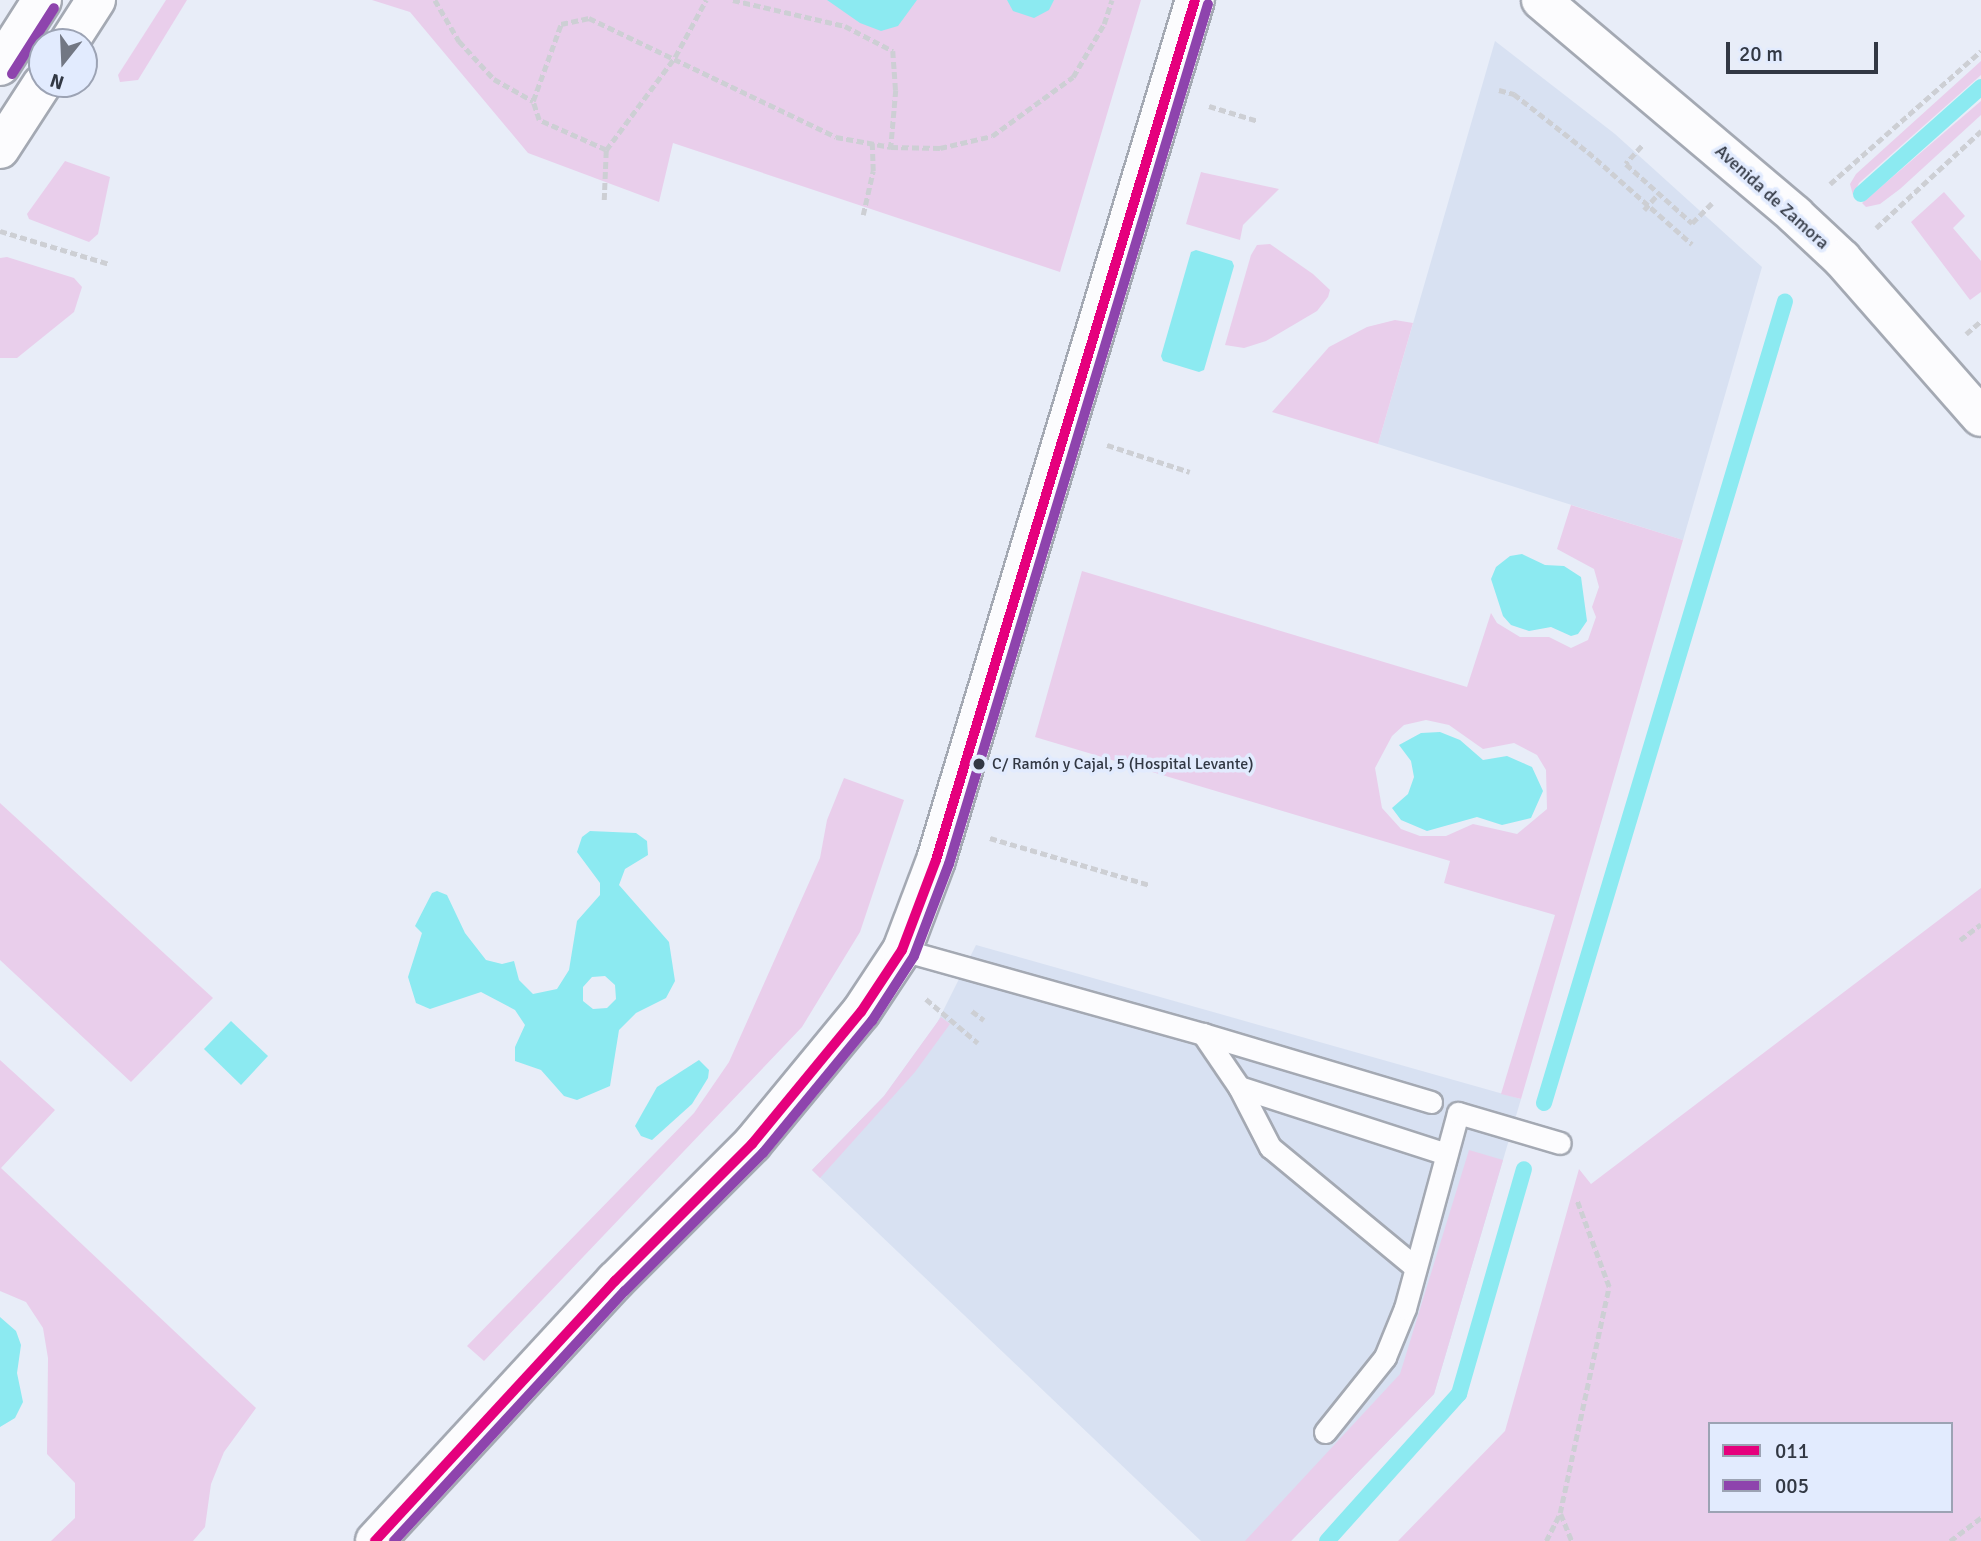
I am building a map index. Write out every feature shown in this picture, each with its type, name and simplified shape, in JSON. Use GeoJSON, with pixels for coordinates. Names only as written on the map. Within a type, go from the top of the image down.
{"type":"FeatureCollection","features":[{"type":"Feature","properties":{"kind":"street"},"geometry":{"type":"LineString","coordinates":[[0,66],[41,0]]}},
{"type":"Feature","properties":{"kind":"street"},"geometry":{"type":"LineString","coordinates":[[78,28],[96,0]]}},
{"type":"Feature","properties":{"kind":"street"},"geometry":{"type":"LineString","coordinates":[[375,1541],[615,1281],[752,1144],[896,960],[946,824],[1195,0]]}},
{"type":"Feature","properties":{"kind":"street","name":"Avenida de Zamora"},"geometry":{"type":"LineString","coordinates":[[1541,0],[1795,215],[1842,260],[1981,417]]}},
{"type":"Feature","properties":{"kind":"street"},"geometry":{"type":"LineString","coordinates":[[0,149],[33,98]]}},
{"type":"Feature","properties":{"kind":"lane"},"geometry":{"type":"LineString","coordinates":[[896,960],[1203,1034],[1431,1102]]}},
{"type":"Feature","properties":{"kind":"lane"},"geometry":{"type":"LineString","coordinates":[[1203,1034],[1239,1087],[1270,1147],[1415,1266]]}},
{"type":"Feature","properties":{"kind":"lane"},"geometry":{"type":"LineString","coordinates":[[1239,1087],[1446,1154]]}},
{"type":"Feature","properties":{"kind":"lane"},"geometry":{"type":"LineString","coordinates":[[1325,1433],[1385,1357],[1415,1266],[1458,1113],[1560,1143]]}},
{"type":"Feature","properties":{"kind":"path"},"geometry":{"type":"LineString","coordinates":[[435,0],[459,41],[494,79],[533,101]]}},
{"type":"Feature","properties":{"kind":"path"},"geometry":{"type":"LineString","coordinates":[[604,200],[606,150],[675,57],[706,0]]}},
{"type":"Feature","properties":{"kind":"path"},"geometry":{"type":"LineString","coordinates":[[733,0],[845,26],[893,51],[896,90],[891,147]]}},
{"type":"Feature","properties":{"kind":"path"},"geometry":{"type":"LineString","coordinates":[[606,150],[539,120],[533,101],[561,24],[589,18],[675,57],[836,137],[891,147],[940,148],[992,136],[1073,77],[1104,24],[1112,0]]}},
{"type":"Feature","properties":{"kind":"path"},"geometry":{"type":"LineString","coordinates":[[1795,215],[1981,51]]}},
{"type":"Feature","properties":{"kind":"path"},"geometry":{"type":"LineString","coordinates":[[1499,90],[1535,111],[1692,244]]}},
{"type":"Feature","properties":{"kind":"path"},"geometry":{"type":"LineString","coordinates":[[1842,260],[1981,131]]}},
{"type":"Feature","properties":{"kind":"path"},"geometry":{"type":"LineString","coordinates":[[863,215],[873,171],[872,143]]}},
{"type":"Feature","properties":{"kind":"path"},"geometry":{"type":"LineString","coordinates":[[1630,169],[1687,219]]}},
{"type":"Feature","properties":{"kind":"path"},"geometry":{"type":"LineString","coordinates":[[1644,210],[1658,194]]}},
{"type":"Feature","properties":{"kind":"path"},"geometry":{"type":"LineString","coordinates":[[0,231],[108,264]]}},
{"type":"Feature","properties":{"kind":"path"},"geometry":{"type":"LineString","coordinates":[[1063,430],[1190,472]]}},
{"type":"Feature","properties":{"kind":"path"},"geometry":{"type":"LineString","coordinates":[[946,824],[1150,885]]}},
{"type":"Feature","properties":{"kind":"path"},"geometry":{"type":"LineString","coordinates":[[1960,940],[1981,924]]}},
{"type":"Feature","properties":{"kind":"path"},"geometry":{"type":"LineString","coordinates":[[896,960],[978,1043]]}},
{"type":"Feature","properties":{"kind":"path"},"geometry":{"type":"LineString","coordinates":[[977,1014],[984,1020]]}},
{"type":"Feature","properties":{"kind":"path"},"geometry":{"type":"LineString","coordinates":[[1546,1541],[1560,1513],[1609,1287],[1577,1201]]}},
{"type":"Feature","properties":{"kind":"path"},"geometry":{"type":"LineString","coordinates":[[1560,1513],[1572,1541]]}},
{"type":"Feature","properties":{"kind":"path"},"geometry":{"type":"LineString","coordinates":[[1950,1541],[1981,1518]]}},
{"type":"Feature","properties":{"kind":"shaded area"},"geometry":{"type":"Polygon","coordinates":[[[166,0],[187,0],[138,80],[120,82],[118,75],[166,0]]]}},
{"type":"Feature","properties":{"kind":"shaded area"},"geometry":{"type":"Polygon","coordinates":[[[372,0],[1141,0],[1060,272],[673,143],[659,202],[528,153],[410,12],[372,0]]]}},
{"type":"Feature","properties":{"kind":"shaded area"},"geometry":{"type":"Polygon","coordinates":[[[1495,41],[1615,134],[1762,267],[1683,540],[1378,444],[1495,41]]]}},
{"type":"Feature","properties":{"kind":"shaded area"},"geometry":{"type":"Polygon","coordinates":[[[1981,61],[1981,75],[1859,183],[1853,195],[1850,184],[1856,174],[1981,61]]]}},
{"type":"Feature","properties":{"kind":"shaded area"},"geometry":{"type":"Polygon","coordinates":[[[1981,101],[1981,115],[1900,189],[1880,204],[1866,207],[1862,203],[1981,101]]]}},
{"type":"Feature","properties":{"kind":"shaded area"},"geometry":{"type":"Polygon","coordinates":[[[65,161],[110,177],[98,234],[89,242],[29,219],[27,214],[65,161]]]}},
{"type":"Feature","properties":{"kind":"shaded area"},"geometry":{"type":"Polygon","coordinates":[[[1201,172],[1279,189],[1243,225],[1240,240],[1186,224],[1201,172]]]}},
{"type":"Feature","properties":{"kind":"shaded area"},"geometry":{"type":"Polygon","coordinates":[[[1944,192],[1965,216],[1953,228],[1981,261],[1981,292],[1970,300],[1911,222],[1944,192]]]}},
{"type":"Feature","properties":{"kind":"shaded area"},"geometry":{"type":"Polygon","coordinates":[[[1270,244],[1313,274],[1330,290],[1328,297],[1317,311],[1266,341],[1244,348],[1225,345],[1251,255],[1257,245],[1270,244]]]}},
{"type":"Feature","properties":{"kind":"shaded area"},"geometry":{"type":"Polygon","coordinates":[[[7,257],[74,278],[82,287],[74,312],[17,358],[0,358],[0,258],[7,257]]]}},
{"type":"Feature","properties":{"kind":"shaded area"},"geometry":{"type":"Polygon","coordinates":[[[1395,320],[1413,323],[1378,444],[1272,412],[1329,347],[1367,327],[1395,320]]]}},
{"type":"Feature","properties":{"kind":"shaded area"},"geometry":{"type":"Polygon","coordinates":[[[1571,505],[1683,540],[1521,1099],[1501,1094],[1555,915],[1444,883],[1450,861],[1035,737],[1082,571],[1467,687],[1491,613],[1497,623],[1520,637],[1549,637],[1571,648],[1588,640],[1596,617],[1592,607],[1599,587],[1594,569],[1557,549],[1571,505]],[[1426,720],[1404,725],[1392,736],[1375,768],[1382,808],[1401,829],[1420,836],[1446,836],[1473,824],[1517,834],[1547,809],[1546,770],[1537,755],[1514,743],[1483,749],[1449,725],[1426,720]]]}},
{"type":"Feature","properties":{"kind":"shaded area"},"geometry":{"type":"Polygon","coordinates":[[[844,778],[904,800],[860,932],[802,1027],[484,1361],[467,1346],[694,1113],[729,1062],[820,858],[827,820],[844,778]]]}},
{"type":"Feature","properties":{"kind":"shaded area"},"geometry":{"type":"Polygon","coordinates":[[[0,803],[213,998],[131,1082],[0,960],[0,803]]]}},
{"type":"Feature","properties":{"kind":"shaded area"},"geometry":{"type":"Polygon","coordinates":[[[1981,888],[1981,1541],[1398,1541],[1505,1431],[1579,1169],[1591,1184],[1981,888]]]}},
{"type":"Feature","properties":{"kind":"shaded area"},"geometry":{"type":"Polygon","coordinates":[[[976,945],[1521,1099],[1434,1394],[1291,1541],[1201,1541],[812,1170],[884,1096],[937,1023],[976,945]]]}},
{"type":"Feature","properties":{"kind":"shaded area"},"geometry":{"type":"Polygon","coordinates":[[[941,1017],[950,1024],[915,1072],[820,1178],[812,1170],[884,1096],[941,1017]]]}},
{"type":"Feature","properties":{"kind":"shaded area"},"geometry":{"type":"Polygon","coordinates":[[[0,1060],[55,1110],[1,1168],[256,1408],[224,1452],[211,1484],[205,1527],[193,1541],[51,1541],[75,1518],[75,1483],[47,1454],[48,1358],[43,1328],[26,1302],[0,1291],[0,1060]]]}},
{"type":"Feature","properties":{"kind":"shaded area"},"geometry":{"type":"Polygon","coordinates":[[[1469,1150],[1503,1160],[1434,1394],[1291,1541],[1245,1541],[1400,1374],[1469,1150]]]}},
{"type":"Feature","properties":{"kind":"water"},"geometry":{"type":"Polygon","coordinates":[[[827,0],[917,0],[898,26],[881,31],[860,23],[827,0]]]}},
{"type":"Feature","properties":{"kind":"water"},"geometry":{"type":"Polygon","coordinates":[[[1007,0],[1054,0],[1049,10],[1034,18],[1013,11],[1007,0]]]}},
{"type":"Feature","properties":{"kind":"water"},"geometry":{"type":"Polygon","coordinates":[[[1196,250],[1232,261],[1234,266],[1204,370],[1199,372],[1163,361],[1161,356],[1191,252],[1196,250]]]}},
{"type":"Feature","properties":{"kind":"water"},"geometry":{"type":"Polygon","coordinates":[[[1522,554],[1545,565],[1564,566],[1581,577],[1587,621],[1578,634],[1571,636],[1551,627],[1529,631],[1511,625],[1503,616],[1491,579],[1496,567],[1510,556],[1522,554]]]}},
{"type":"Feature","properties":{"kind":"water"},"geometry":{"type":"Polygon","coordinates":[[[1440,732],[1460,740],[1483,760],[1507,756],[1532,767],[1543,791],[1531,818],[1502,825],[1477,817],[1427,831],[1401,820],[1392,808],[1408,794],[1414,777],[1411,761],[1399,745],[1421,733],[1440,732]]]}},
{"type":"Feature","properties":{"kind":"water"},"geometry":{"type":"Polygon","coordinates":[[[590,831],[636,833],[647,841],[648,855],[625,869],[619,885],[669,942],[675,981],[666,998],[636,1013],[619,1030],[610,1086],[577,1100],[564,1096],[541,1070],[515,1061],[515,1047],[525,1025],[515,1010],[481,992],[430,1009],[416,1003],[408,977],[422,933],[415,926],[432,893],[437,891],[447,895],[465,933],[486,960],[502,964],[514,961],[519,980],[533,994],[557,989],[569,970],[577,921],[600,895],[600,883],[577,852],[582,837],[590,831]],[[605,976],[592,977],[583,987],[583,1001],[593,1009],[607,1008],[616,999],[615,985],[605,976]]]}},
{"type":"Feature","properties":{"kind":"water"},"geometry":{"type":"Polygon","coordinates":[[[231,1021],[268,1056],[241,1085],[204,1049],[231,1021]]]}},
{"type":"Feature","properties":{"kind":"water"},"geometry":{"type":"Polygon","coordinates":[[[699,1060],[709,1070],[708,1078],[692,1104],[652,1140],[641,1136],[635,1126],[657,1087],[699,1060]]]}},
{"type":"Feature","properties":{"kind":"water"},"geometry":{"type":"Polygon","coordinates":[[[0,1317],[16,1331],[21,1345],[17,1373],[23,1402],[15,1418],[0,1427],[0,1317]]]}},
{"type":"Feature","properties":{"kind":"waterway"},"geometry":{"type":"LineString","coordinates":[[1861,194],[1981,87]]}},
{"type":"Feature","properties":{"kind":"waterway"},"geometry":{"type":"LineString","coordinates":[[1544,1103],[1785,301]]}},
{"type":"Feature","properties":{"kind":"waterway"},"geometry":{"type":"LineString","coordinates":[[1327,1541],[1459,1394],[1524,1169]]}},
{"type":"Feature","properties":{"kind":"transit line","name":"011"},"geometry":{"type":"LineString","coordinates":[[375,1541],[615,1281],[752,1144],[861,1012],[902,950],[936,860],[1195,0]]}},
{"type":"Feature","properties":{"kind":"transit line","name":"005"},"geometry":{"type":"LineString","coordinates":[[394,1541],[625,1291],[763,1153],[872,1021],[914,956],[949,864],[1208,4]]}},
{"type":"Feature","properties":{"kind":"transit line","name":"005"},"geometry":{"type":"LineString","coordinates":[[12,74],[54,8]]}},
{"type":"Feature","properties":{"kind":"place","name":"C/ Ramón y Cajal, 5 (Hospital Levante)"},"geometry":{"type":"Point","coordinates":[979,764]}}]}
